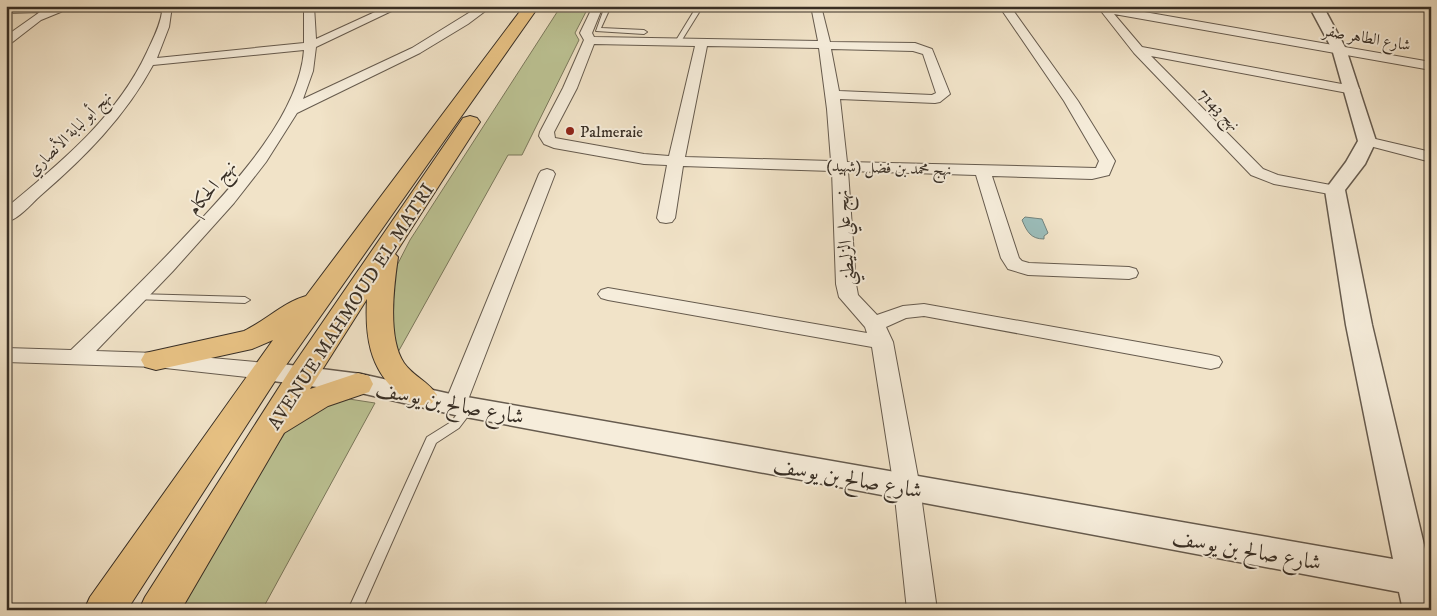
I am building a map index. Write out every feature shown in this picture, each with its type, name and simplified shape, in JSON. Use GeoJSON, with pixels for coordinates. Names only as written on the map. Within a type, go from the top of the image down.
{"type":"FeatureCollection","features":[{"type":"Feature","properties":{"kind":"highway","name":"AVENUE MAHMOUD EL MATRI"},"geometry":{"type":"LineString","coordinates":[[104,610],[266,371],[532,6]]}},
{"type":"Feature","properties":{"kind":"highway","name":"AVENUE MAHMOUD EL MATRI"},"geometry":{"type":"LineString","coordinates":[[159,610],[303,374],[547,6]]}},
{"type":"Feature","properties":{"kind":"highway"},"geometry":{"type":"LineString","coordinates":[[387,247],[380,298],[384,349],[391,367],[421,395]]}},
{"type":"Feature","properties":{"kind":"highway"},"geometry":{"type":"LineString","coordinates":[[156,360],[252,339],[268,331],[326,291]]}},
{"type":"Feature","properties":{"kind":"highway"},"geometry":{"type":"LineString","coordinates":[[272,427],[316,398],[358,384]]}},
{"type":"Feature","properties":{"kind":"street"},"geometry":{"type":"LineString","coordinates":[[6,10],[74,6],[167,8]]}},
{"type":"Feature","properties":{"kind":"street","name":"نهج الحكام"},"geometry":{"type":"LineString","coordinates":[[76,358],[137,298],[215,214],[247,176],[272,142],[290,110],[308,70],[309,6]]}},
{"type":"Feature","properties":{"kind":"street"},"geometry":{"type":"LineString","coordinates":[[149,62],[309,46],[397,6]]}},
{"type":"Feature","properties":{"kind":"street"},"geometry":{"type":"LineString","coordinates":[[290,110],[401,60],[460,26],[487,6]]}},
{"type":"Feature","properties":{"kind":"street"},"geometry":{"type":"LineString","coordinates":[[598,6],[586,33],[590,40],[915,47],[925,49],[928,52],[943,94],[935,99],[832,95]]}},
{"type":"Feature","properties":{"kind":"street","name":"نهج علي الزليطني"},"geometry":{"type":"LineString","coordinates":[[816,6],[826,45],[832,95],[839,165],[846,284],[849,297],[878,333]]}},
{"type":"Feature","properties":{"kind":"street","name":"نهج محمد بن فضل (شهيد)"},"geometry":{"type":"LineString","coordinates":[[590,40],[570,88],[547,132],[548,141],[644,159],[676,161],[1092,174],[1103,172],[1107,161],[1100,148],[1055,78],[1004,6]]}},
{"type":"Feature","properties":{"kind":"street","name":"شارع الطاهر صفر"},"geometry":{"type":"LineString","coordinates":[[1090,6],[1339,48],[1431,66]]}},
{"type":"Feature","properties":{"kind":"street"},"geometry":{"type":"LineString","coordinates":[[1316,6],[1339,48],[1353,90],[1366,141],[1355,164],[1335,190],[1336,208],[1359,325],[1422,590]]}},
{"type":"Feature","properties":{"kind":"street"},"geometry":{"type":"LineString","coordinates":[[6,42],[41,14],[59,8]]}},
{"type":"Feature","properties":{"kind":"street","name":"نهج أبو لبابة الأنصاري"},"geometry":{"type":"LineString","coordinates":[[6,216],[60,169],[100,129],[129,96],[149,62],[164,27],[167,8]]}},
{"type":"Feature","properties":{"kind":"street","name":"نهج 7143"},"geometry":{"type":"LineString","coordinates":[[1104,9],[1138,50],[1257,172],[1274,179],[1335,190]]}},
{"type":"Feature","properties":{"kind":"street"},"geometry":{"type":"LineString","coordinates":[[666,218],[676,161],[702,42]]}},
{"type":"Feature","properties":{"kind":"street"},"geometry":{"type":"LineString","coordinates":[[1138,50],[1353,90]]}},
{"type":"Feature","properties":{"kind":"street"},"geometry":{"type":"LineString","coordinates":[[1366,141],[1431,157]]}},
{"type":"Feature","properties":{"kind":"street"},"geometry":{"type":"LineString","coordinates":[[983,171],[1010,258],[1015,265],[1028,269],[1129,272]]}},
{"type":"Feature","properties":{"kind":"street"},"geometry":{"type":"LineString","coordinates":[[462,406],[547,174]]}},
{"type":"Feature","properties":{"kind":"street"},"geometry":{"type":"LineString","coordinates":[[608,294],[878,333],[903,312],[924,310],[1212,362]]}},
{"type":"Feature","properties":{"kind":"street"},"geometry":{"type":"LineString","coordinates":[[878,333],[907,488],[922,610]]}},
{"type":"Feature","properties":{"kind":"street"},"geometry":{"type":"LineString","coordinates":[[6,356],[156,360],[266,371]]}},
{"type":"Feature","properties":{"kind":"street","name":"شارع صالح بن يوسف"},"geometry":{"type":"LineString","coordinates":[[266,371],[303,374],[421,395],[462,406],[907,488],[1422,590]]}},
{"type":"Feature","properties":{"kind":"lane"},"geometry":{"type":"LineString","coordinates":[[608,6],[598,30],[644,32]]}},
{"type":"Feature","properties":{"kind":"lane"},"geometry":{"type":"LineString","coordinates":[[678,42],[700,6]]}},
{"type":"Feature","properties":{"kind":"lane"},"geometry":{"type":"LineString","coordinates":[[137,298],[245,300]]}},
{"type":"Feature","properties":{"kind":"lane"},"geometry":{"type":"LineString","coordinates":[[355,610],[431,440],[455,425],[462,406]]}},
{"type":"Feature","properties":{"kind":"green space"},"geometry":{"type":"Polygon","coordinates":[[[561,6],[589,6],[575,33],[579,40],[522,155],[508,155],[397,354],[388,311],[392,275],[410,240],[561,6]]]}},
{"type":"Feature","properties":{"kind":"green space"},"geometry":{"type":"Polygon","coordinates":[[[336,397],[375,403],[262,610],[174,610],[288,428],[336,397]]]}},
{"type":"Feature","properties":{"kind":"water"},"geometry":{"type":"Polygon","coordinates":[[[1025,217],[1042,219],[1048,233],[1044,236],[1044,239],[1036,238],[1030,234],[1022,220],[1025,217]]]}},
{"type":"Feature","properties":{"kind":"place","name":"Palmeraie"},"geometry":{"type":"Point","coordinates":[570,131]}}]}
